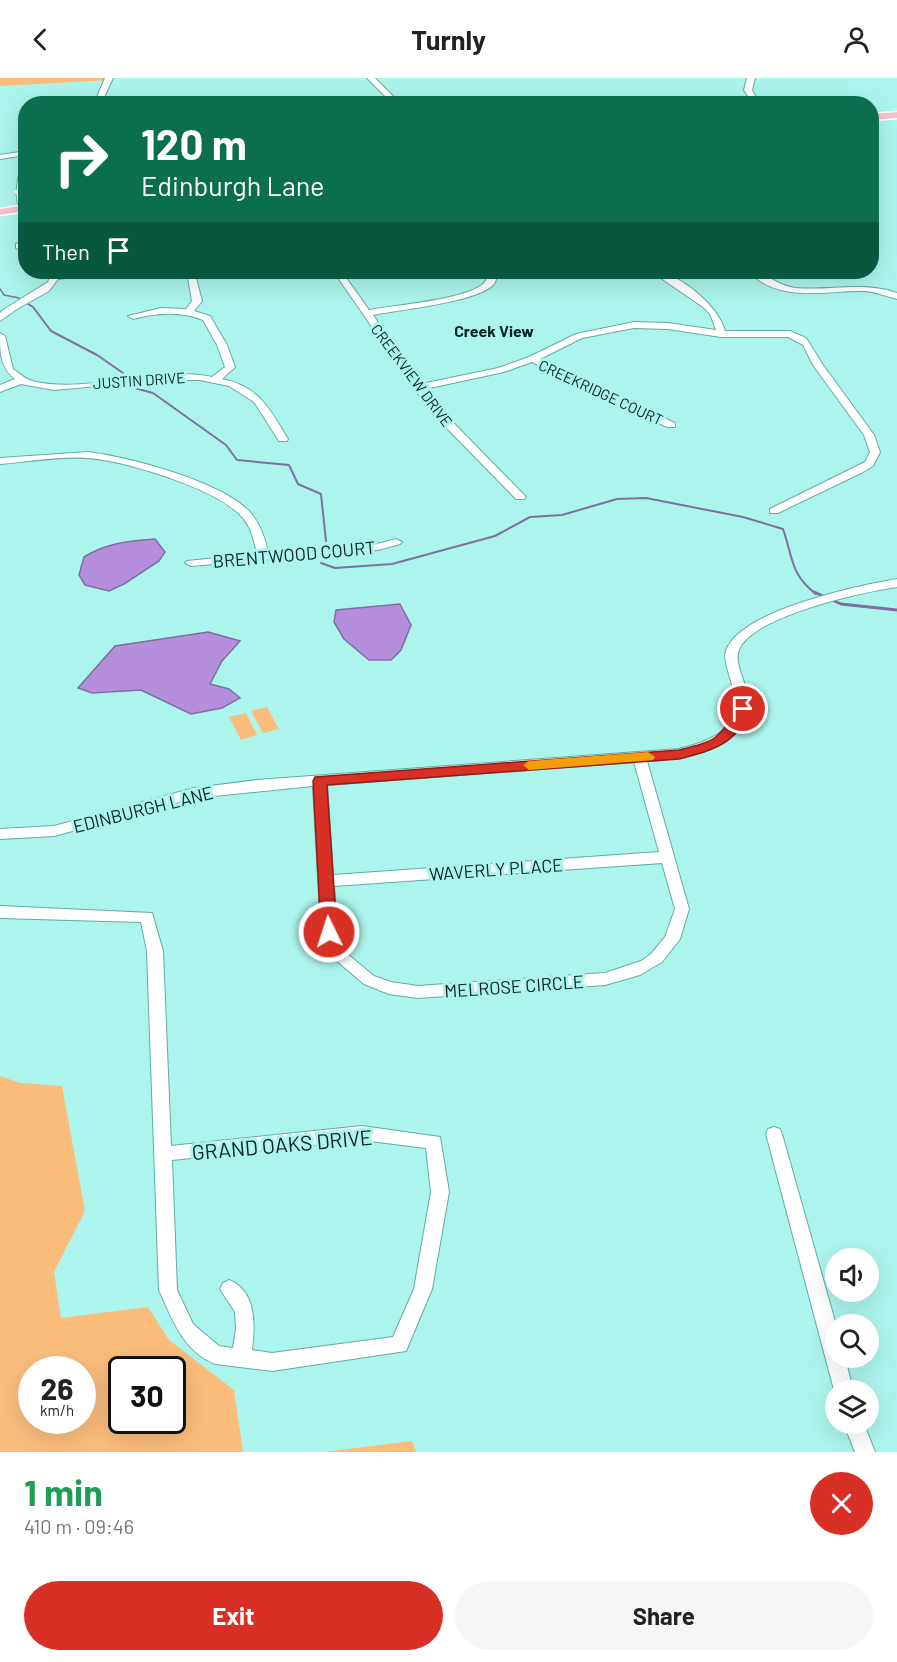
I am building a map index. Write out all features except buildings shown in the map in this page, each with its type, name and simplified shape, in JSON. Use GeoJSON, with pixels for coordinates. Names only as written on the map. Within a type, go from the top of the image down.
{"type":"FeatureCollection","features":[{"type":"Feature","properties":{"kind":"main road"},"geometry":{"type":"LineString","coordinates":[[879,109],[897,108]]}},
{"type":"Feature","properties":{"kind":"main road"},"geometry":{"type":"LineString","coordinates":[[879,116],[897,115]]}},
{"type":"Feature","properties":{"kind":"main road"},"geometry":{"type":"LineString","coordinates":[[0,204],[18,204]]}},
{"type":"Feature","properties":{"kind":"main road"},"geometry":{"type":"LineString","coordinates":[[0,213],[18,206]]}},
{"type":"Feature","properties":{"kind":"street"},"geometry":{"type":"LineString","coordinates":[[101,96],[109,78]]}},
{"type":"Feature","properties":{"kind":"street"},"geometry":{"type":"LineString","coordinates":[[371,78],[390,96]]}},
{"type":"Feature","properties":{"kind":"street"},"geometry":{"type":"LineString","coordinates":[[752,78],[748,90],[752,96]]}},
{"type":"Feature","properties":{"kind":"street"},"geometry":{"type":"LineString","coordinates":[[0,157],[18,154]]}},
{"type":"Feature","properties":{"kind":"street"},"geometry":{"type":"LineString","coordinates":[[1,316],[10,307],[48,288],[51,279]]}},
{"type":"Feature","properties":{"kind":"street"},"geometry":{"type":"LineString","coordinates":[[188,312],[196,301],[192,279]]}},
{"type":"Feature","properties":{"kind":"street","name":"CREEKVIEW DRIVE"},"geometry":{"type":"LineString","coordinates":[[343,279],[443,419],[520,497]]}},
{"type":"Feature","properties":{"kind":"street"},"geometry":{"type":"LineString","coordinates":[[366,313],[472,293],[490,283],[491,279]]}},
{"type":"Feature","properties":{"kind":"street"},"geometry":{"type":"LineString","coordinates":[[667,279],[709,306],[718,320],[721,334]]}},
{"type":"Feature","properties":{"kind":"street"},"geometry":{"type":"LineString","coordinates":[[764,279],[779,288],[797,290],[874,289],[897,296]]}},
{"type":"Feature","properties":{"kind":"street"},"geometry":{"type":"LineString","coordinates":[[133,316],[167,309],[207,318],[222,345],[230,367],[215,379]]}},
{"type":"Feature","properties":{"kind":"street"},"geometry":{"type":"LineString","coordinates":[[420,387],[501,370],[532,359],[579,336],[634,325],[668,326],[721,334],[773,333],[796,337],[807,344],[818,365],[869,435],[875,452],[869,464],[859,470],[774,511]]}},
{"type":"Feature","properties":{"kind":"street"},"geometry":{"type":"LineString","coordinates":[[796,337],[808,332]]}},
{"type":"Feature","properties":{"kind":"street"},"geometry":{"type":"LineString","coordinates":[[0,336],[9,371],[22,380]]}},
{"type":"Feature","properties":{"kind":"street","name":"CREEKRIDGE COURT"},"geometry":{"type":"LineString","coordinates":[[532,359],[671,425]]}},
{"type":"Feature","properties":{"kind":"street","name":"JUSTIN DRIVE"},"geometry":{"type":"LineString","coordinates":[[22,380],[46,386],[185,376],[215,379],[230,383],[258,400],[283,439]]}},
{"type":"Feature","properties":{"kind":"street"},"geometry":{"type":"LineString","coordinates":[[0,389],[22,380]]}},
{"type":"Feature","properties":{"kind":"street"},"geometry":{"type":"LineString","coordinates":[[0,461],[88,455],[113,457],[135,463],[194,485],[241,509],[250,519],[259,536],[263,557]]}},
{"type":"Feature","properties":{"kind":"street","name":"BRENTWOOD COURT"},"geometry":{"type":"LineString","coordinates":[[191,563],[378,547],[396,542]]}},
{"type":"Feature","properties":{"kind":"street","name":"EDINBURGH LANE"},"geometry":{"type":"LineString","coordinates":[[0,834],[54,831],[194,793],[320,781],[679,754],[706,748],[724,738],[737,723],[743,709],[732,665],[732,651],[739,637],[803,606],[854,590],[897,583]]}},
{"type":"Feature","properties":{"kind":"street","name":"MELROSE CIRCLE"},"geometry":{"type":"LineString","coordinates":[[320,781],[329,932],[339,956],[369,980],[389,988],[418,992],[593,980],[633,973],[670,946],[682,909],[639,757]]}},
{"type":"Feature","properties":{"kind":"street","name":"WAVERLY PLACE"},"geometry":{"type":"LineString","coordinates":[[326,881],[667,857]]}},
{"type":"Feature","properties":{"kind":"street","name":"GRAND OAKS DRIVE"},"geometry":{"type":"LineString","coordinates":[[0,912],[147,917],[155,951],[162,1154],[168,1290],[186,1330],[215,1355],[272,1362],[399,1345],[423,1289],[440,1192],[434,1142],[362,1133],[162,1154]]}},
{"type":"Feature","properties":{"kind":"street"},"geometry":{"type":"LineString","coordinates":[[774,1134],[841,1380]]}},
{"type":"Feature","properties":{"kind":"street"},"geometry":{"type":"LineString","coordinates":[[229,1288],[241,1299],[246,1311],[241,1359]]}},
{"type":"Feature","properties":{"kind":"street"},"geometry":{"type":"LineString","coordinates":[[858,1434],[865,1452]]}},
{"type":"Feature","properties":{"kind":"shaded area"},"geometry":{"type":"Polygon","coordinates":[[[0,78],[112,78],[112,80],[0,86],[0,78]]]}},
{"type":"Feature","properties":{"kind":"shaded area"},"geometry":{"type":"Polygon","coordinates":[[[155,539],[165,552],[159,561],[124,584],[109,591],[85,585],[79,575],[84,557],[92,552],[118,544],[155,539]]]}},
{"type":"Feature","properties":{"kind":"shaded area"},"geometry":{"type":"Polygon","coordinates":[[[400,604],[411,625],[401,650],[391,660],[369,660],[344,639],[334,622],[336,610],[400,604]]]}},
{"type":"Feature","properties":{"kind":"shaded area"},"geometry":{"type":"Polygon","coordinates":[[[208,632],[240,641],[222,661],[210,684],[229,689],[240,698],[222,708],[191,714],[141,690],[92,693],[78,688],[115,646],[208,632]]]}},
{"type":"Feature","properties":{"kind":"shaded area"},"geometry":{"type":"Polygon","coordinates":[[[267,707],[279,729],[263,733],[251,711],[267,707]]]}},
{"type":"Feature","properties":{"kind":"shaded area"},"geometry":{"type":"Polygon","coordinates":[[[246,713],[257,735],[241,740],[229,717],[246,713]]]}},
{"type":"Feature","properties":{"kind":"shaded area"},"geometry":{"type":"Polygon","coordinates":[[[0,1076],[20,1083],[62,1086],[85,1211],[54,1272],[61,1318],[148,1307],[169,1340],[234,1390],[243,1452],[0,1452],[0,1076]]]}},
{"type":"Feature","properties":{"kind":"shaded area"},"geometry":{"type":"Polygon","coordinates":[[[412,1441],[416,1452],[323,1452],[412,1441]]]}},
{"type":"Feature","properties":{"kind":"waterway"},"geometry":{"type":"LineString","coordinates":[[0,289],[4,295],[19,298]]}},
{"type":"Feature","properties":{"kind":"waterway"},"geometry":{"type":"LineString","coordinates":[[27,303],[25,302],[33,307],[51,331],[97,355],[123,373]]}},
{"type":"Feature","properties":{"kind":"waterway"},"geometry":{"type":"LineString","coordinates":[[131,387],[153,393],[226,445],[237,460],[289,465],[298,484],[321,494],[326,541]]}},
{"type":"Feature","properties":{"kind":"waterway"},"geometry":{"type":"LineString","coordinates":[[321,563],[335,568],[392,564],[495,536],[530,517],[562,515],[617,499],[646,498],[743,517],[783,529],[797,572],[816,594]]}},
{"type":"Feature","properties":{"kind":"waterway"},"geometry":{"type":"LineString","coordinates":[[814,592],[841,604],[897,610]]}},
{"type":"Feature","properties":{"kind":"slow traffic"},"geometry":{"type":"LineString","coordinates":[[529,765],[648,757]]}},
{"type":"Feature","properties":{"kind":"district","name":"Creek View"},"geometry":{"type":"Point","coordinates":[494,330]}},
{"type":"Feature","properties":{"kind":"route"},"geometry":{"type":"LineString","coordinates":[[329,932],[320,781],[679,754],[706,748],[724,738],[737,723],[743,709]]}}]}
